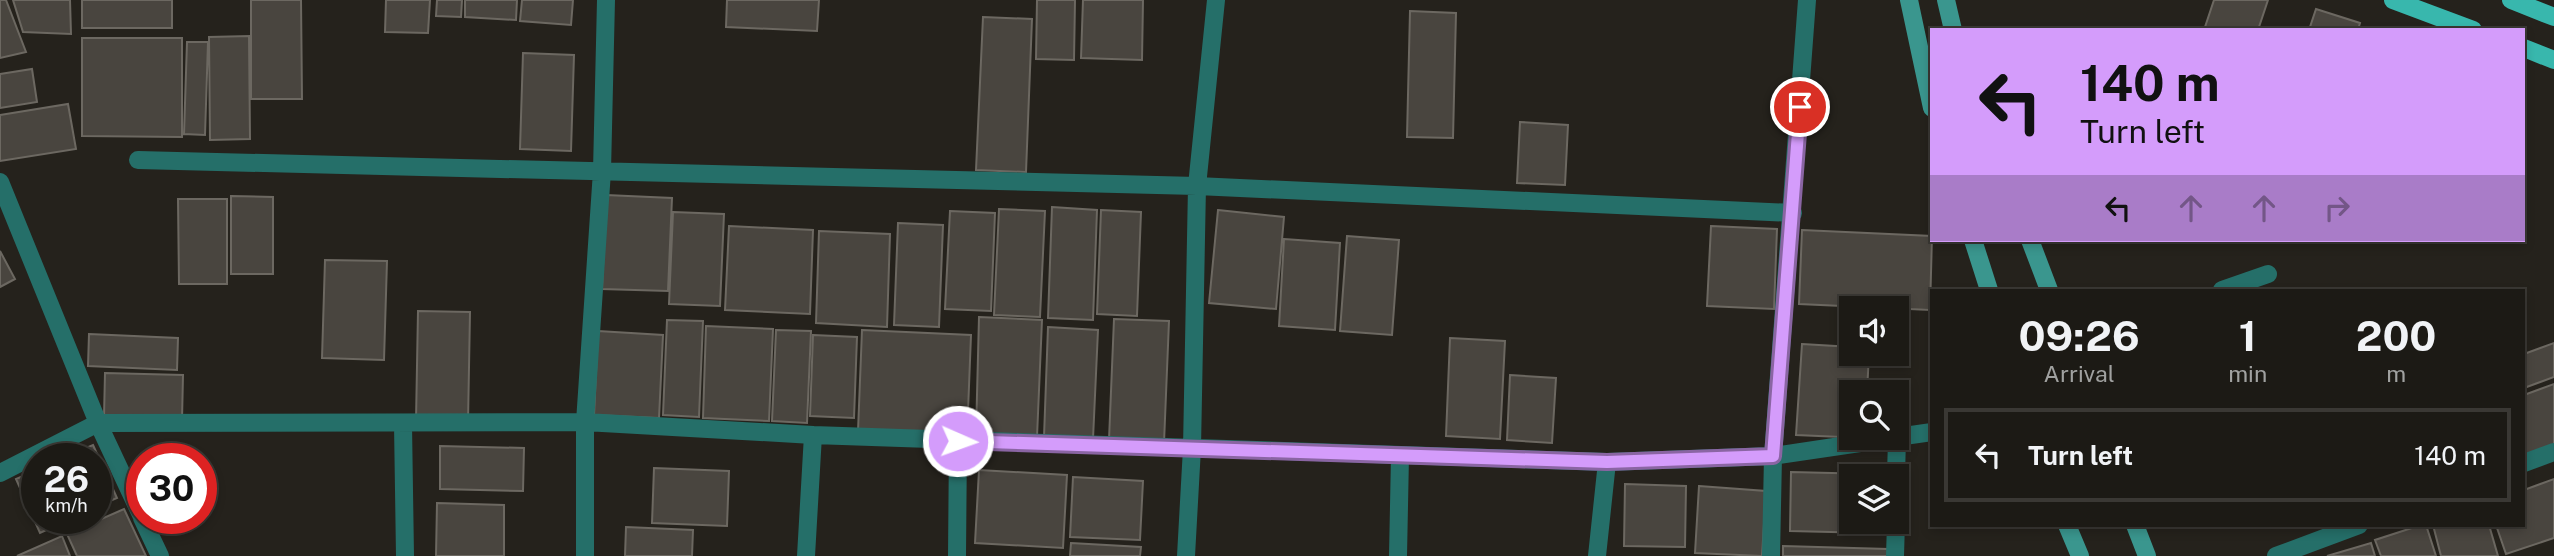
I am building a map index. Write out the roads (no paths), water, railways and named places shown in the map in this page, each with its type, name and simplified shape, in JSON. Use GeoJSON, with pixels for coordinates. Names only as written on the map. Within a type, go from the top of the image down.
{"type":"FeatureCollection","features":[{"type":"Feature","properties":{"kind":"main road"},"geometry":{"type":"LineString","coordinates":[[1909,0],[1930,98]]}},
{"type":"Feature","properties":{"kind":"main road"},"geometry":{"type":"LineString","coordinates":[[1946,0],[1953,28]]}},
{"type":"Feature","properties":{"kind":"main road"},"geometry":{"type":"LineString","coordinates":[[2393,0],[2468,28]]}},
{"type":"Feature","properties":{"kind":"main road"},"geometry":{"type":"LineString","coordinates":[[2511,0],[2554,17]]}},
{"type":"Feature","properties":{"kind":"main road"},"geometry":{"type":"LineString","coordinates":[[2525,48],[2554,60]]}},
{"type":"Feature","properties":{"kind":"main road"},"geometry":{"type":"LineString","coordinates":[[1974,242],[1989,289]]}},
{"type":"Feature","properties":{"kind":"main road"},"geometry":{"type":"LineString","coordinates":[[2032,242],[2049,289]]}},
{"type":"Feature","properties":{"kind":"main road"},"geometry":{"type":"LineString","coordinates":[[2068,527],[2080,556]]}},
{"type":"Feature","properties":{"kind":"main road"},"geometry":{"type":"LineString","coordinates":[[2136,527],[2147,556]]}},
{"type":"Feature","properties":{"kind":"street"},"geometry":{"type":"LineString","coordinates":[[584,556],[585,422],[602,171],[606,0]]}},
{"type":"Feature","properties":{"kind":"street"},"geometry":{"type":"LineString","coordinates":[[1186,556],[1192,448],[1197,186],[1216,0]]}},
{"type":"Feature","properties":{"kind":"street"},"geometry":{"type":"LineString","coordinates":[[1771,556],[1773,456],[1807,0]]}},
{"type":"Feature","properties":{"kind":"street"},"geometry":{"type":"LineString","coordinates":[[138,160],[1197,186],[1793,213]]}},
{"type":"Feature","properties":{"kind":"street"},"geometry":{"type":"LineString","coordinates":[[0,182],[98,423],[126,483]]}},
{"type":"Feature","properties":{"kind":"street"},"geometry":{"type":"LineString","coordinates":[[2225,289],[2268,274]]}},
{"type":"Feature","properties":{"kind":"street"},"geometry":{"type":"LineString","coordinates":[[0,473],[98,423],[585,422],[958,441],[1607,462],[1773,456],[1839,446]]}},
{"type":"Feature","properties":{"kind":"street"},"geometry":{"type":"LineString","coordinates":[[403,424],[405,556]]}},
{"type":"Feature","properties":{"kind":"street"},"geometry":{"type":"LineString","coordinates":[[1909,435],[1930,432]]}},
{"type":"Feature","properties":{"kind":"street"},"geometry":{"type":"LineString","coordinates":[[806,556],[813,435]]}},
{"type":"Feature","properties":{"kind":"street"},"geometry":{"type":"LineString","coordinates":[[957,556],[958,441]]}},
{"type":"Feature","properties":{"kind":"street"},"geometry":{"type":"LineString","coordinates":[[2525,463],[2554,452]]}},
{"type":"Feature","properties":{"kind":"street"},"geometry":{"type":"LineString","coordinates":[[1398,556],[1400,456]]}},
{"type":"Feature","properties":{"kind":"street"},"geometry":{"type":"LineString","coordinates":[[1597,556],[1607,462]]}},
{"type":"Feature","properties":{"kind":"street"},"geometry":{"type":"LineString","coordinates":[[2276,556],[2354,527]]}},
{"type":"Feature","properties":{"kind":"street"},"geometry":{"type":"LineString","coordinates":[[150,534],[160,556]]}},
{"type":"Feature","properties":{"kind":"street"},"geometry":{"type":"LineString","coordinates":[[1895,556],[1896,534]]}}]}
